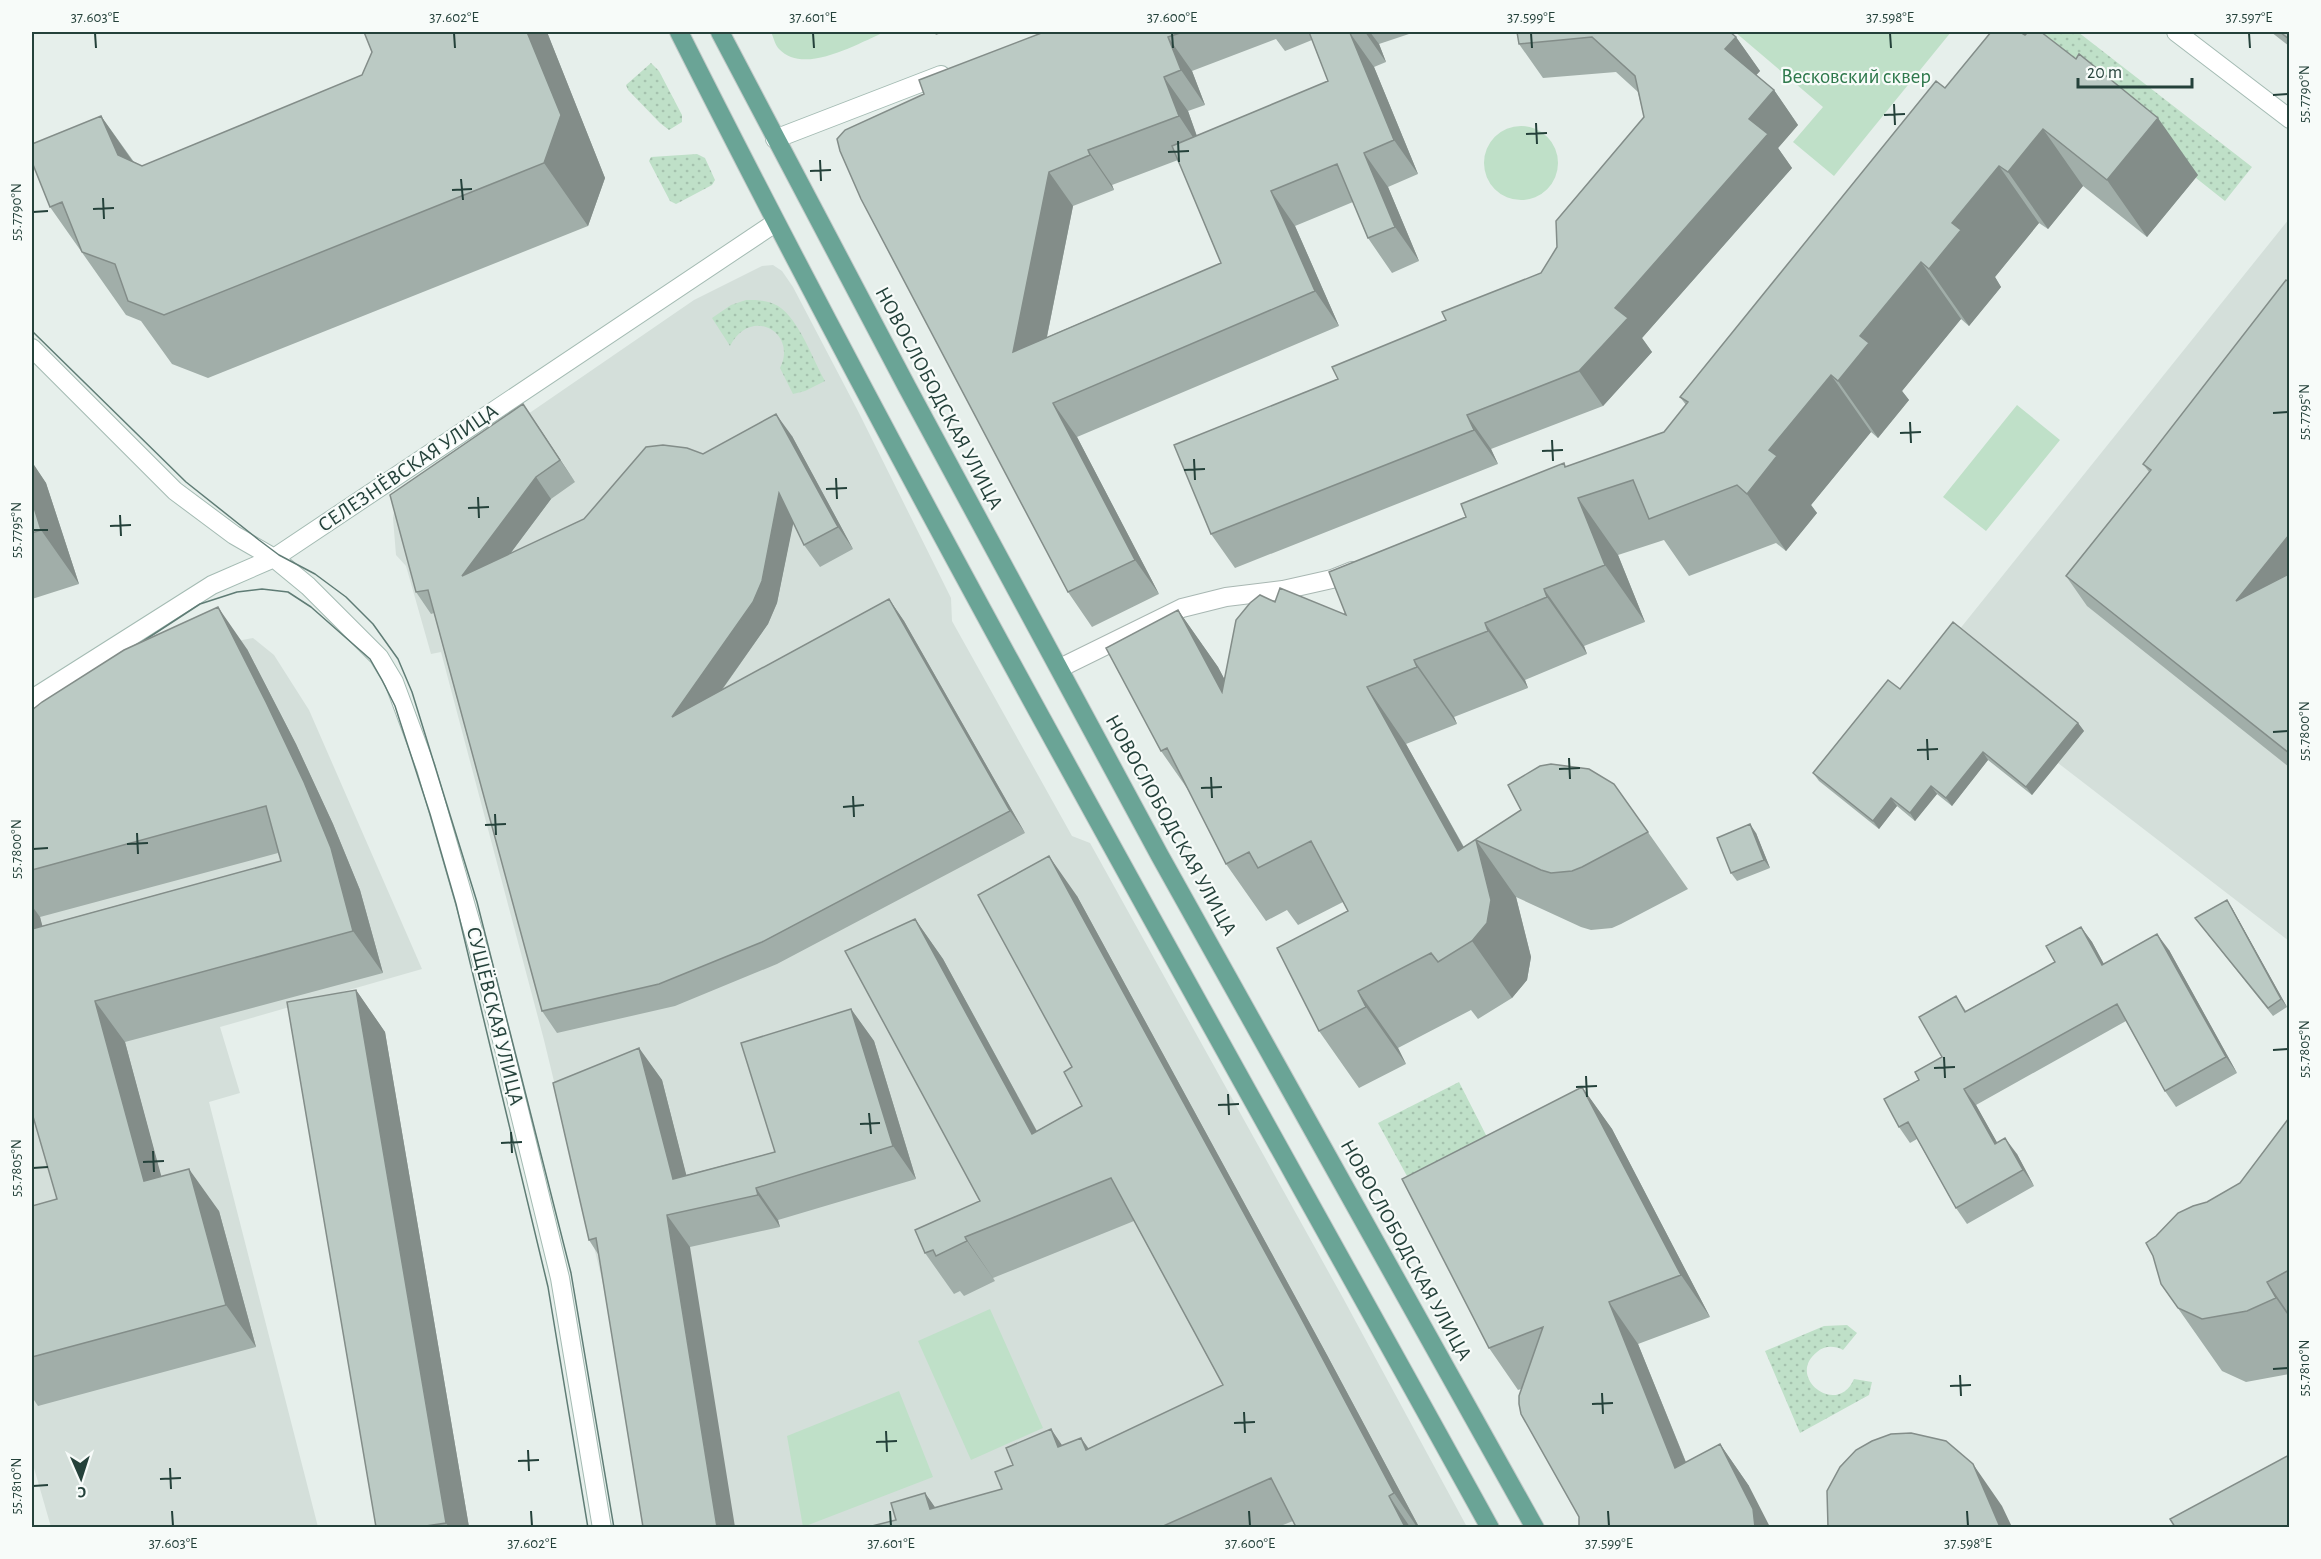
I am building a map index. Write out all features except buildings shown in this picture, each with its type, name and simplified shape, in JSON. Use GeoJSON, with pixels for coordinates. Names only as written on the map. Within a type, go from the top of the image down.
{"type":"FeatureCollection","features":[{"type":"Feature","properties":{"kind":"main road"},"geometry":{"type":"LineString","coordinates":[[679,32],[872,407],[1180,972],[1490,1527]]}},
{"type":"Feature","properties":{"kind":"main road","name":"НОВОСЛОБОДСКАЯ УЛИЦА"},"geometry":{"type":"LineString","coordinates":[[720,32],[907,387],[1160,856],[1535,1527]]}},
{"type":"Feature","properties":{"kind":"street"},"geometry":{"type":"LineString","coordinates":[[2176,32],[2289,119]]}},
{"type":"Feature","properties":{"kind":"street"},"geometry":{"type":"LineString","coordinates":[[775,139],[957,69]]}},
{"type":"Feature","properties":{"kind":"street","name":"СЕЛЕЗНЁВСКАЯ УЛИЦА"},"geometry":{"type":"LineString","coordinates":[[32,699],[212,585],[274,558],[776,223]]}},
{"type":"Feature","properties":{"kind":"street","name":"СУЩЁВСКАЯ УЛИЦА"},"geometry":{"type":"LineString","coordinates":[[32,348],[176,490],[234,535],[274,558],[308,586],[379,657],[400,693],[426,768],[487,980],[560,1278],[602,1527]]}},
{"type":"Feature","properties":{"kind":"street"},"geometry":{"type":"LineString","coordinates":[[1060,668],[1182,609],[1226,597],[1283,590],[1332,579],[1364,566]]}},
{"type":"Feature","properties":{"kind":"shaded area"},"geometry":{"type":"Polygon","coordinates":[[[2289,219],[2289,941],[2058,763],[2084,731],[1959,630],[2289,219]]]}},
{"type":"Feature","properties":{"kind":"shaded area"},"geometry":{"type":"Polygon","coordinates":[[[773,265],[782,271],[793,287],[859,413],[951,598],[952,621],[1072,836],[1090,843],[1343,1298],[1467,1527],[645,1527],[610,1313],[544,1040],[441,652],[431,654],[406,566],[396,555],[393,518],[400,502],[694,300],[762,266],[773,265]]]}},
{"type":"Feature","properties":{"kind":"shaded area"},"geometry":{"type":"Polygon","coordinates":[[[253,638],[274,655],[309,710],[422,969],[220,1027],[240,1093],[209,1102],[318,1527],[51,1527],[32,1461],[32,764],[237,641],[253,638]]]}},
{"type":"Feature","properties":{"kind":"green space"},"geometry":{"type":"Polygon","coordinates":[[[771,32],[885,32],[831,55],[802,59],[790,56],[779,49],[771,32]]]}},
{"type":"Feature","properties":{"kind":"green space","name":"Весковский сквер"},"geometry":{"type":"Polygon","coordinates":[[[1735,32],[1951,32],[1834,176],[1793,142],[1823,107],[1735,32]]]}},
{"type":"Feature","properties":{"kind":"green space"},"geometry":{"type":"Polygon","coordinates":[[[2044,32],[2078,32],[2252,167],[2225,201],[2196,178],[2197,175],[2022,57],[2044,32]]]}},
{"type":"Feature","properties":{"kind":"green space"},"geometry":{"type":"Polygon","coordinates":[[[651,63],[659,71],[682,115],[682,122],[669,130],[628,90],[626,85],[651,63]]]}},
{"type":"Feature","properties":{"kind":"green space"},"geometry":{"type":"Polygon","coordinates":[[[1521,126],[1535,129],[1547,137],[1555,149],[1558,163],[1555,177],[1547,189],[1535,197],[1521,200],[1507,197],[1495,189],[1487,177],[1484,163],[1487,149],[1495,137],[1507,129],[1521,126]]]}},
{"type":"Feature","properties":{"kind":"green space"},"geometry":{"type":"Polygon","coordinates":[[[697,154],[705,158],[715,180],[712,185],[676,204],[670,201],[649,161],[651,157],[697,154]]]}},
{"type":"Feature","properties":{"kind":"green space"},"geometry":{"type":"Polygon","coordinates":[[[746,300],[770,303],[786,312],[805,340],[825,381],[793,394],[780,368],[784,355],[783,344],[778,335],[770,329],[760,326],[749,327],[739,334],[730,346],[712,318],[731,305],[746,300]]]}},
{"type":"Feature","properties":{"kind":"green space"},"geometry":{"type":"Polygon","coordinates":[[[2017,405],[2060,440],[1986,531],[1943,497],[2017,405]]]}},
{"type":"Feature","properties":{"kind":"green space"},"geometry":{"type":"Polygon","coordinates":[[[1459,1082],[1487,1137],[1431,1220],[1378,1123],[1459,1082]]]}},
{"type":"Feature","properties":{"kind":"green space"},"geometry":{"type":"Polygon","coordinates":[[[990,1309],[1043,1428],[971,1460],[918,1341],[990,1309]]]}},
{"type":"Feature","properties":{"kind":"green space"},"geometry":{"type":"Polygon","coordinates":[[[1847,1325],[1857,1333],[1843,1350],[1830,1347],[1817,1352],[1809,1362],[1807,1372],[1810,1382],[1817,1390],[1837,1395],[1846,1390],[1854,1379],[1872,1382],[1869,1395],[1800,1433],[1765,1351],[1824,1326],[1847,1325]]]}},
{"type":"Feature","properties":{"kind":"green space"},"geometry":{"type":"Polygon","coordinates":[[[899,1391],[933,1477],[803,1527],[787,1436],[899,1391]]]}},
{"type":"Feature","properties":{"kind":"tram line"},"geometry":{"type":"LineString","coordinates":[[32,331],[186,482],[279,555],[315,574],[346,597],[373,624],[398,659],[412,692],[477,902],[571,1273],[614,1528]]}},
{"type":"Feature","properties":{"kind":"tram line"},"geometry":{"type":"LineString","coordinates":[[128,651],[200,604],[237,592],[262,589],[288,592],[311,607],[370,659],[382,680],[395,706],[456,904],[548,1287],[588,1528]]}}]}
